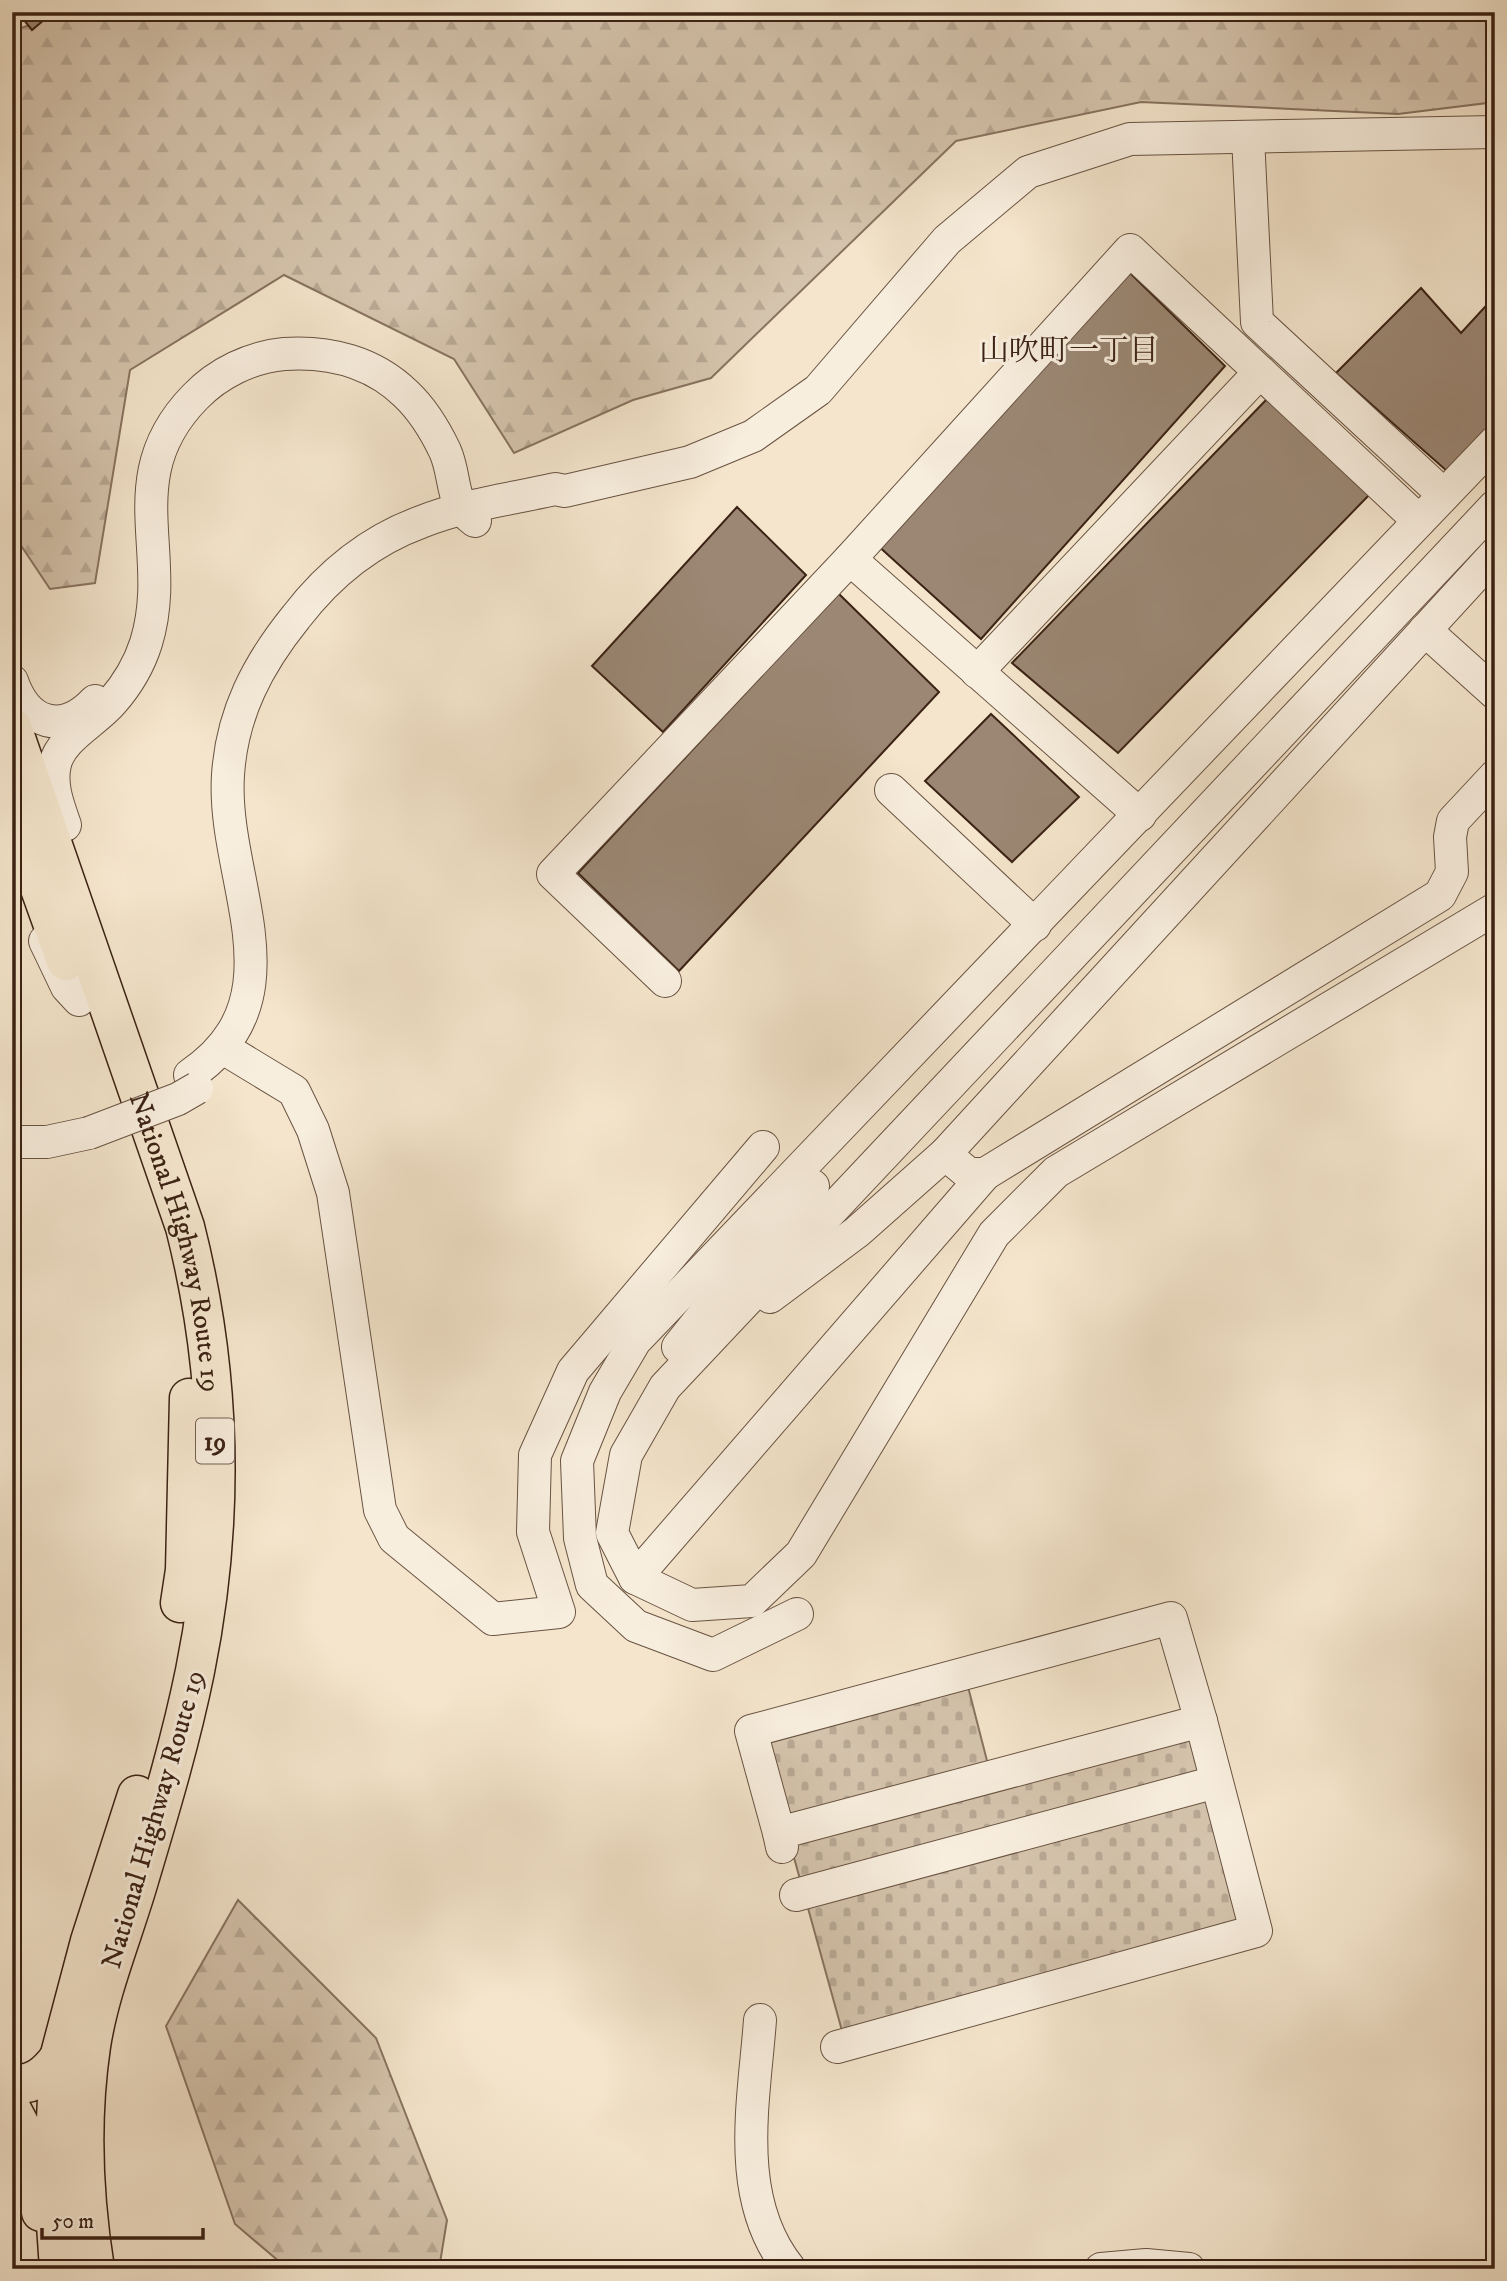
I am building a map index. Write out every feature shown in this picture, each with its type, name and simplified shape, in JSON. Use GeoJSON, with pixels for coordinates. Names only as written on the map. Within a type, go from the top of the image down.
{"type":"FeatureCollection","features":[{"type":"Feature","properties":{"kind":"main road","name":"National Highway Route 19"},"geometry":{"type":"LineString","coordinates":[[12,727],[185,1227],[201,1289],[211,1355],[216,1454],[213,1552],[195,1671],[140,1878],[109,1970],[91,2043],[84,2106],[83,2171],[95,2269]]}},
{"type":"Feature","properties":{"kind":"main road","name":"National Highway Route 19"},"geometry":{"type":"LineString","coordinates":[[12,811],[128,1139],[172,1279],[187,1372],[190,1422],[185,1570],[156,1738],[90,1941],[59,2058],[54,2137],[54,2226],[59,2269]]}},
{"type":"Feature","properties":{"kind":"main road"},"geometry":{"type":"LineString","coordinates":[[12,2083],[36,2080],[47,2074],[59,2058]]}},
{"type":"Feature","properties":{"kind":"main road"},"geometry":{"type":"LineString","coordinates":[[12,2090],[32,2106],[83,2171]]}},
{"type":"Feature","properties":{"kind":"main road"},"geometry":{"type":"LineString","coordinates":[[12,2110],[33,2150],[39,2180],[43,2248],[51,2269]]}},
{"type":"Feature","properties":{"kind":"street"},"geometry":{"type":"LineString","coordinates":[[12,1142],[47,1142],[194,1082],[227,1050],[251,981],[253,953],[228,796],[230,754],[242,704],[269,651],[316,591],[355,556],[421,521],[558,500],[565,491],[690,461],[753,436],[818,390],[947,240],[1028,173],[1130,139],[1495,132]]}},
{"type":"Feature","properties":{"kind":"street"},"geometry":{"type":"LineString","coordinates":[[1248,136],[1257,322],[1444,495]]}},
{"type":"Feature","properties":{"kind":"street"},"geometry":{"type":"LineString","coordinates":[[665,981],[553,874],[850,559],[1130,250],[1419,521]]}},
{"type":"Feature","properties":{"kind":"street"},"geometry":{"type":"LineString","coordinates":[[12,681],[24,709],[51,723],[84,712],[119,671],[128,656],[139,616],[138,491],[149,446],[161,420],[179,394],[201,374],[249,348],[295,340],[325,342],[357,349],[385,363],[413,384],[439,410],[474,481],[472,513]]}},
{"type":"Feature","properties":{"kind":"street"},"geometry":{"type":"LineString","coordinates":[[185,1227],[193,1200],[53,786],[55,762],[64,746],[112,703],[130,678],[146,643],[155,596],[150,492],[159,450],[171,426],[188,404],[207,385],[230,371],[253,360],[274,355],[332,356],[378,372],[405,393],[427,418],[446,452],[472,513]]}},
{"type":"Feature","properties":{"kind":"street"},"geometry":{"type":"LineString","coordinates":[[977,672],[1260,372]]}},
{"type":"Feature","properties":{"kind":"street"},"geometry":{"type":"LineString","coordinates":[[797,1614],[713,1655],[636,1626],[592,1584],[580,1538],[577,1461],[605,1392],[635,1341],[1495,442]]}},
{"type":"Feature","properties":{"kind":"street"},"geometry":{"type":"LineString","coordinates":[[626,1455],[665,1387],[1495,506]]}},
{"type":"Feature","properties":{"kind":"street"},"geometry":{"type":"LineString","coordinates":[[702,1348],[857,1232],[944,1154],[1495,555]]}},
{"type":"Feature","properties":{"kind":"street"},"geometry":{"type":"LineString","coordinates":[[850,559],[1140,816]]}},
{"type":"Feature","properties":{"kind":"street"},"geometry":{"type":"LineString","coordinates":[[1425,630],[1495,693]]}},
{"type":"Feature","properties":{"kind":"street"},"geometry":{"type":"LineString","coordinates":[[635,1578],[985,1174],[1440,895],[1452,872],[1450,837],[1453,821],[1495,776]]}},
{"type":"Feature","properties":{"kind":"street"},"geometry":{"type":"LineString","coordinates":[[891,790],[1035,925]]}},
{"type":"Feature","properties":{"kind":"street"},"geometry":{"type":"LineString","coordinates":[[12,859],[67,987],[79,1000]]}},
{"type":"Feature","properties":{"kind":"street"},"geometry":{"type":"LineString","coordinates":[[878,1088],[874,1109],[863,1131],[757,1248],[663,1367],[639,1408],[626,1455],[612,1532],[635,1578],[692,1605],[752,1601],[801,1554],[994,1234],[1056,1172],[1495,909]]}},
{"type":"Feature","properties":{"kind":"street"},"geometry":{"type":"LineString","coordinates":[[227,1050],[294,1091],[313,1130],[333,1193],[380,1510],[394,1538],[493,1619],[559,1612],[533,1532],[535,1455],[573,1371],[763,1147]]}},
{"type":"Feature","properties":{"kind":"street"},"geometry":{"type":"LineString","coordinates":[[12,1130],[87,1127]]}},
{"type":"Feature","properties":{"kind":"street"},"geometry":{"type":"LineString","coordinates":[[944,1154],[969,1174],[985,1174]]}},
{"type":"Feature","properties":{"kind":"street"},"geometry":{"type":"LineString","coordinates":[[837,2047],[1256,1931],[1200,1721],[1171,1618],[751,1731],[781,1840],[1200,1721]]}},
{"type":"Feature","properties":{"kind":"street"},"geometry":{"type":"LineString","coordinates":[[796,1895],[1216,1782]]}},
{"type":"Feature","properties":{"kind":"street"},"geometry":{"type":"LineString","coordinates":[[760,2020],[751,2151],[754,2186],[767,2227],[790,2269]]}},
{"type":"Feature","properties":{"kind":"street"},"geometry":{"type":"LineString","coordinates":[[1101,2269],[1146,2264],[1189,2269]]}},
{"type":"Feature","properties":{"kind":"green space"},"geometry":{"type":"Polygon","coordinates":[[[68,12],[1495,12],[1495,102],[1398,114],[1141,102],[956,141],[711,378],[633,400],[514,453],[454,359],[284,275],[130,370],[95,583],[50,589],[12,532],[12,31],[68,12]]]}},
{"type":"Feature","properties":{"kind":"green space"},"geometry":{"type":"Polygon","coordinates":[[[966,1679],[993,1784],[1196,1729],[1246,1926],[844,2038],[760,1735],[966,1679]]]}},
{"type":"Feature","properties":{"kind":"green space"},"geometry":{"type":"Polygon","coordinates":[[[238,1900],[376,2038],[447,2220],[439,2269],[288,2269],[235,2224],[166,2026],[238,1900]]]}},
{"type":"Feature","properties":{"kind":"building"},"geometry":{"type":"Polygon","coordinates":[[[12,12],[18,17],[14,20],[19,29],[12,33],[12,12]]]}},
{"type":"Feature","properties":{"kind":"building"},"geometry":{"type":"Polygon","coordinates":[[[19,14],[51,14],[32,30],[19,14]]]}},
{"type":"Feature","properties":{"kind":"building"},"geometry":{"type":"Polygon","coordinates":[[[1128,271],[1225,366],[981,639],[876,544],[1128,271]]]}},
{"type":"Feature","properties":{"kind":"building"},"geometry":{"type":"Polygon","coordinates":[[[1421,288],[1461,333],[1495,296],[1495,426],[1448,472],[1336,373],[1421,288]]]}},
{"type":"Feature","properties":{"kind":"building"},"geometry":{"type":"Polygon","coordinates":[[[1267,399],[1372,492],[1118,753],[1012,663],[1267,399]]]}},
{"type":"Feature","properties":{"kind":"building"},"geometry":{"type":"Polygon","coordinates":[[[737,507],[806,575],[663,732],[592,666],[737,507]]]}},
{"type":"Feature","properties":{"kind":"building"},"geometry":{"type":"Polygon","coordinates":[[[838,593],[939,692],[679,971],[578,873],[838,593]]]}},
{"type":"Feature","properties":{"kind":"building"},"geometry":{"type":"Polygon","coordinates":[[[991,714],[1079,797],[1012,862],[925,781],[991,714]]]}},
{"type":"Feature","properties":{"kind":"building"},"geometry":{"type":"Polygon","coordinates":[[[12,2178],[20,2198],[13,2201],[15,2208],[12,2209],[12,2178]]]}},
{"type":"Feature","properties":{"kind":"district","name":"山吹町一丁目"},"geometry":{"type":"Point","coordinates":[1069,350]}}]}
